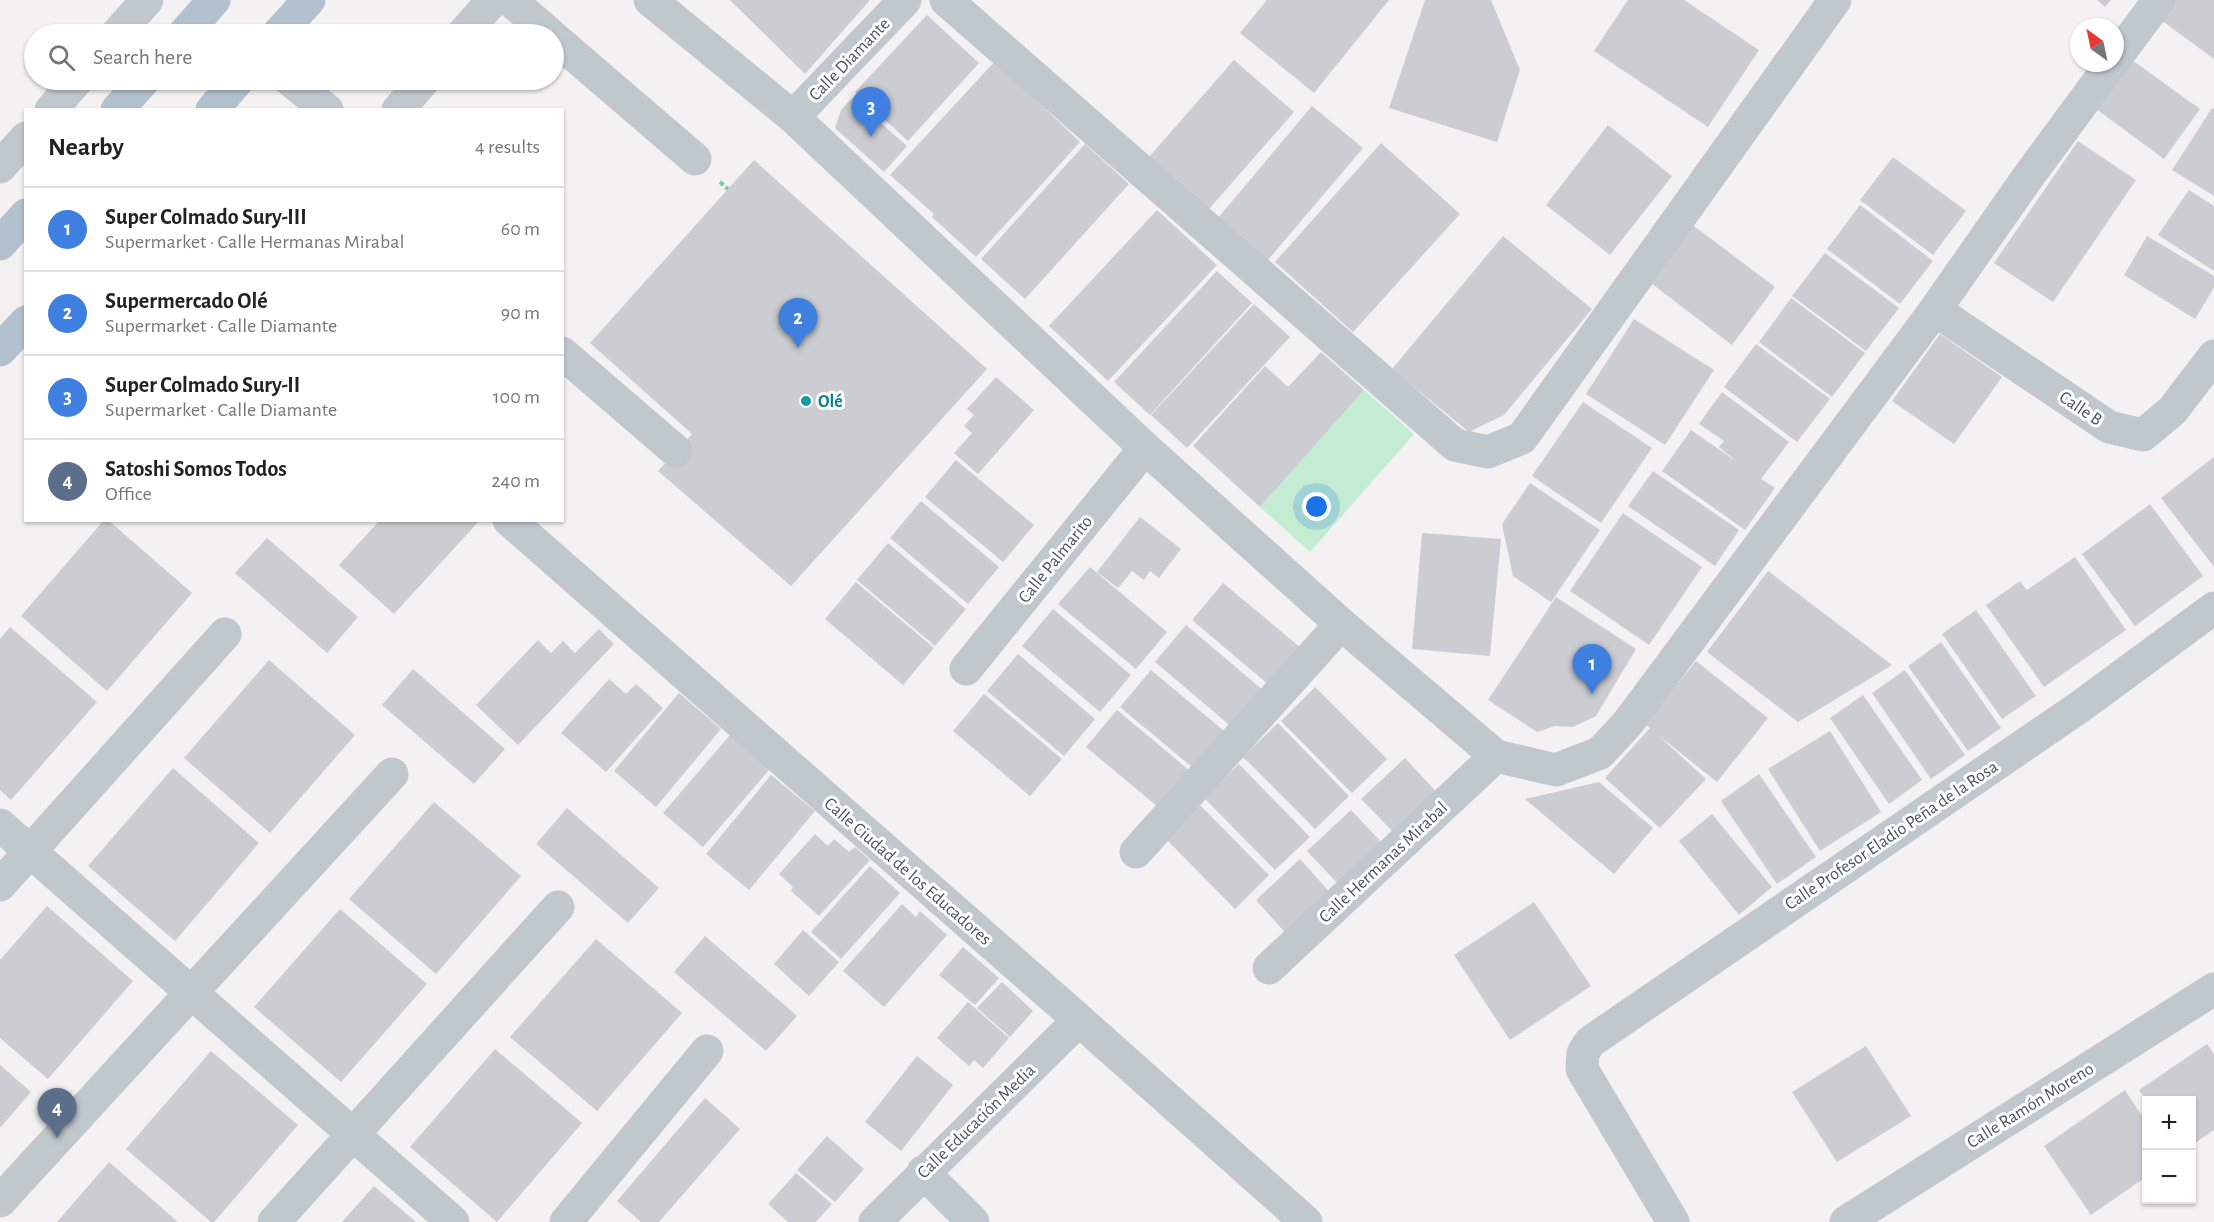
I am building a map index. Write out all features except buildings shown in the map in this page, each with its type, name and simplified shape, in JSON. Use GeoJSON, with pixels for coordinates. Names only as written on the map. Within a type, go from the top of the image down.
{"type":"FeatureCollection","features":[{"type":"Feature","properties":{"kind":"main road"},"geometry":{"type":"LineString","coordinates":[[193,24],[214,0]]}},
{"type":"Feature","properties":{"kind":"main road"},"geometry":{"type":"LineString","coordinates":[[287,24],[309,0]]}},
{"type":"Feature","properties":{"kind":"main road"},"geometry":{"type":"LineString","coordinates":[[119,108],[135,90]]}},
{"type":"Feature","properties":{"kind":"main road"},"geometry":{"type":"LineString","coordinates":[[214,108],[229,90]]}},
{"type":"Feature","properties":{"kind":"main road"},"geometry":{"type":"LineString","coordinates":[[0,244],[24,217]]}},
{"type":"Feature","properties":{"kind":"main road"},"geometry":{"type":"LineString","coordinates":[[0,350],[24,324]]}},
{"type":"Feature","properties":{"kind":"street"},"geometry":{"type":"LineString","coordinates":[[126,24],[147,0]]}},
{"type":"Feature","properties":{"kind":"street"},"geometry":{"type":"LineString","coordinates":[[472,24],[493,0]]}},
{"type":"Feature","properties":{"kind":"street"},"geometry":{"type":"LineString","coordinates":[[510,0],[538,24]]}},
{"type":"Feature","properties":{"kind":"street"},"geometry":{"type":"LineString","coordinates":[[650,0],[793,117],[1145,448],[1341,624],[1496,756],[1556,770],[1600,753],[1634,714],[1935,310],[2105,72]]}},
{"type":"Feature","properties":{"kind":"street","name":"Calle Diamante"},"geometry":{"type":"LineString","coordinates":[[793,117],[905,0]]}},
{"type":"Feature","properties":{"kind":"street"},"geometry":{"type":"LineString","coordinates":[[946,0],[1455,445],[1488,452],[1522,438],[1835,0]]}},
{"type":"Feature","properties":{"kind":"street"},"geometry":{"type":"LineString","coordinates":[[2124,47],[2159,0]]}},
{"type":"Feature","properties":{"kind":"street"},"geometry":{"type":"LineString","coordinates":[[564,47],[695,159]]}},
{"type":"Feature","properties":{"kind":"street"},"geometry":{"type":"LineString","coordinates":[[53,108],[68,90]]}},
{"type":"Feature","properties":{"kind":"street"},"geometry":{"type":"LineString","coordinates":[[302,90],[325,108]]}},
{"type":"Feature","properties":{"kind":"street"},"geometry":{"type":"LineString","coordinates":[[400,108],[415,90]]}},
{"type":"Feature","properties":{"kind":"street"},"geometry":{"type":"LineString","coordinates":[[0,167],[24,140]]}},
{"type":"Feature","properties":{"kind":"street","name":"Calle B"},"geometry":{"type":"LineString","coordinates":[[1935,310],[2109,427],[2143,435],[2172,411],[2214,356]]}},
{"type":"Feature","properties":{"kind":"street"},"geometry":{"type":"LineString","coordinates":[[564,355],[676,451]]}},
{"type":"Feature","properties":{"kind":"street","name":"Calle Palmarito"},"geometry":{"type":"LineString","coordinates":[[966,669],[1145,448]]}},
{"type":"Feature","properties":{"kind":"street","name":"Calle Ciudad de los Educadores"},"geometry":{"type":"LineString","coordinates":[[511,522],[1306,1222]]}},
{"type":"Feature","properties":{"kind":"street","name":"Calle Profesor Eladio Peña de la Rosa"},"geometry":{"type":"LineString","coordinates":[[1673,1222],[1582,1069],[1583,1053],[1590,1042],[2081,706],[2214,608]]}},
{"type":"Feature","properties":{"kind":"street"},"geometry":{"type":"LineString","coordinates":[[1136,852],[1341,624]]}},
{"type":"Feature","properties":{"kind":"street"},"geometry":{"type":"LineString","coordinates":[[0,885],[225,634]]}},
{"type":"Feature","properties":{"kind":"street","name":"Calle Hermanas Mirabal"},"geometry":{"type":"LineString","coordinates":[[1269,968],[1496,756]]}},
{"type":"Feature","properties":{"kind":"street"},"geometry":{"type":"LineString","coordinates":[[0,1201],[190,991],[392,774]]}},
{"type":"Feature","properties":{"kind":"street"},"geometry":{"type":"LineString","coordinates":[[0,825],[453,1222]]}},
{"type":"Feature","properties":{"kind":"street"},"geometry":{"type":"LineString","coordinates":[[274,1222],[558,908]]}},
{"type":"Feature","properties":{"kind":"street","name":"Calle Ramón Moreno"},"geometry":{"type":"LineString","coordinates":[[1846,1222],[2214,989]]}},
{"type":"Feature","properties":{"kind":"street","name":"Calle Educación Media"},"geometry":{"type":"LineString","coordinates":[[875,1222],[1079,1020]]}},
{"type":"Feature","properties":{"kind":"street"},"geometry":{"type":"LineString","coordinates":[[566,1222],[707,1051]]}},
{"type":"Feature","properties":{"kind":"street"},"geometry":{"type":"LineString","coordinates":[[923,1172],[973,1222]]}},
{"type":"Feature","properties":{"kind":"green space"},"geometry":{"type":"Polygon","coordinates":[[[1364,390],[1414,434],[1310,552],[1260,507],[1364,390]]]}},
{"type":"Feature","properties":{"kind":"place","name":"Super Colmado Sury-II"},"geometry":{"type":"Point","coordinates":[871,137]}},
{"type":"Feature","properties":{"kind":"place","name":"Supermercado Olé"},"geometry":{"type":"Point","coordinates":[798,348]}},
{"type":"Feature","properties":{"kind":"place","name":"Olé"},"geometry":{"type":"Point","coordinates":[806,401]}},
{"type":"Feature","properties":{"kind":"place","name":"Super Colmado Sury-III"},"geometry":{"type":"Point","coordinates":[1592,694]}},
{"type":"Feature","properties":{"kind":"place","name":"Satoshi Somos Todos"},"geometry":{"type":"Point","coordinates":[57,1138]}}]}
